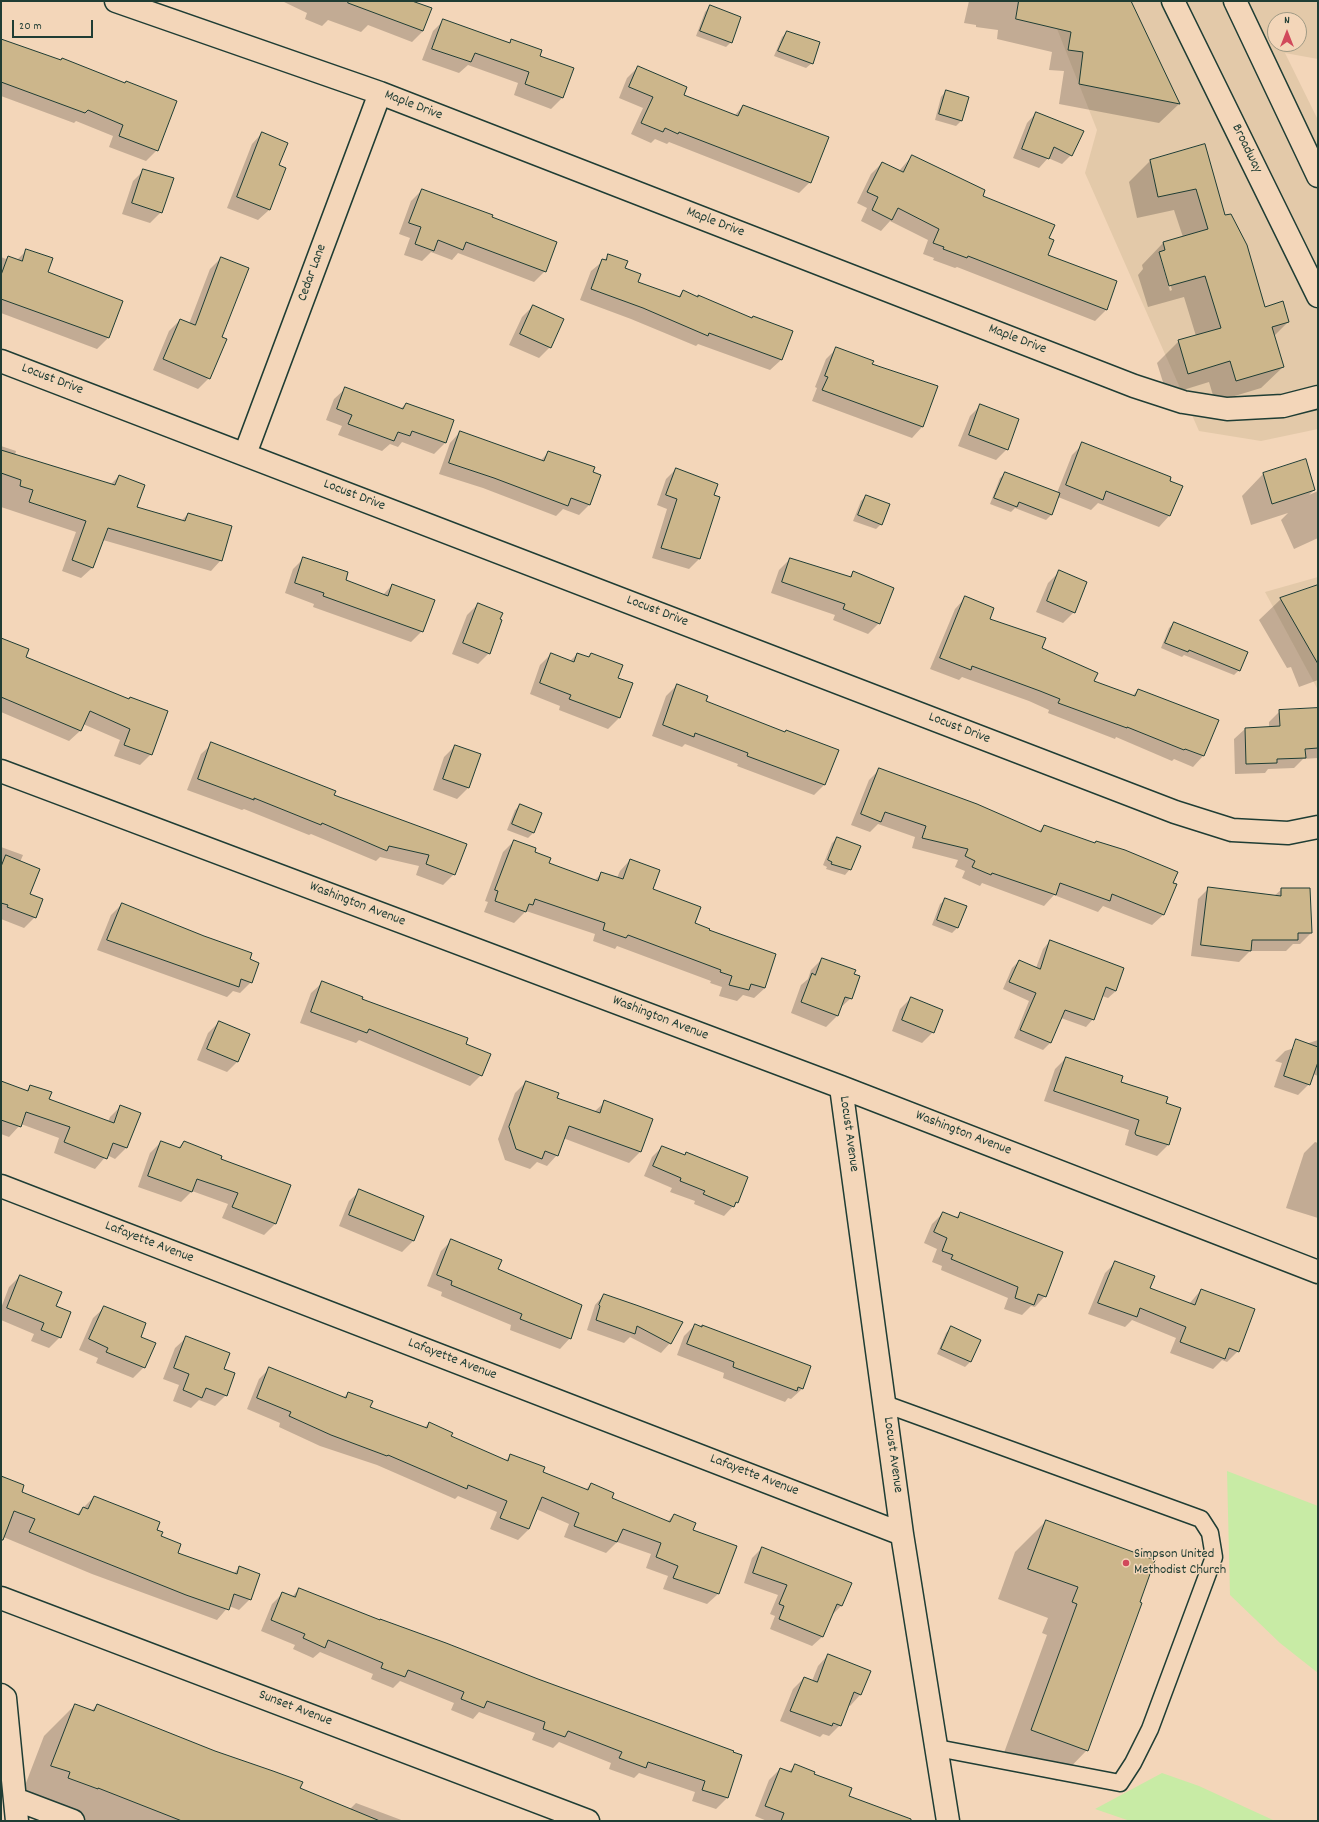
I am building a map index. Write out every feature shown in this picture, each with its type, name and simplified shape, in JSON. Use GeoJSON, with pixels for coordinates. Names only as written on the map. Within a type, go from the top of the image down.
{"type":"FeatureCollection","features":[{"type":"Feature","properties":{"kind":"street","name":"Maple Drive"},"geometry":{"type":"LineString","coordinates":[[116,1],[380,93],[1127,383],[1183,402],[1227,409],[1283,406],[1318,397]]}},
{"type":"Feature","properties":{"kind":"street","name":"Broadway"},"geometry":{"type":"LineString","coordinates":[[1173,1],[1318,296]]}},
{"type":"Feature","properties":{"kind":"street"},"geometry":{"type":"LineString","coordinates":[[1235,1],[1318,176]]}},
{"type":"Feature","properties":{"kind":"street","name":"Cedar Lane"},"geometry":{"type":"LineString","coordinates":[[245,454],[380,93]]}},
{"type":"Feature","properties":{"kind":"street","name":"Locust Drive"},"geometry":{"type":"LineString","coordinates":[[1,361],[1175,812],[1232,830],[1288,833],[1318,827]]}},
{"type":"Feature","properties":{"kind":"street","name":"Washington Avenue"},"geometry":{"type":"LineString","coordinates":[[1,771],[842,1088],[1318,1272]]}},
{"type":"Feature","properties":{"kind":"street","name":"Locust Avenue"},"geometry":{"type":"LineString","coordinates":[[842,1088],[902,1534],[948,1821]]}},
{"type":"Feature","properties":{"kind":"street","name":"Lafayette Avenue"},"geometry":{"type":"LineString","coordinates":[[1,1186],[902,1534]]}},
{"type":"Feature","properties":{"kind":"street","name":"Sunset Avenue"},"geometry":{"type":"LineString","coordinates":[[1,1598],[588,1821]]}},
{"type":"Feature","properties":{"kind":"street"},"geometry":{"type":"LineString","coordinates":[[1,1695],[5,1698],[17,1821]]}},
{"type":"Feature","properties":{"kind":"street"},"geometry":{"type":"LineString","coordinates":[[15,1799],[73,1821]]}},
{"type":"Feature","properties":{"kind":"lane"},"geometry":{"type":"LineString","coordinates":[[885,1404],[1201,1519],[1210,1533],[1214,1558],[1150,1729],[1133,1763],[1120,1783],[937,1748]]}},
{"type":"Feature","properties":{"kind":"shaded area"},"geometry":{"type":"Polygon","coordinates":[[[1046,1],[1318,1],[1318,59],[1285,53],[1318,120],[1318,429],[1261,441],[1199,431],[1085,173],[1097,130],[1046,1]]]}},
{"type":"Feature","properties":{"kind":"shaded area"},"geometry":{"type":"Polygon","coordinates":[[[1318,577],[1318,690],[1265,592],[1318,577]]]}},
{"type":"Feature","properties":{"kind":"green space"},"geometry":{"type":"Polygon","coordinates":[[[1227,1471],[1318,1506],[1318,1673],[1280,1643],[1230,1595],[1227,1471]]]}},
{"type":"Feature","properties":{"kind":"green space"},"geometry":{"type":"Polygon","coordinates":[[[1162,1773],[1199,1786],[1273,1820],[1285,1821],[1130,1821],[1095,1809],[1162,1773]]]}},
{"type":"Feature","properties":{"kind":"building"},"geometry":{"type":"Polygon","coordinates":[[[349,1],[412,1],[432,8],[423,31],[348,3],[349,1]]]}},
{"type":"Feature","properties":{"kind":"building"},"geometry":{"type":"Polygon","coordinates":[[[1019,1],[1131,1],[1180,104],[1079,84],[1083,52],[1068,50],[1071,32],[1016,19],[1019,1]]]}},
{"type":"Feature","properties":{"kind":"building"},"geometry":{"type":"Polygon","coordinates":[[[710,5],[741,17],[732,43],[700,31],[710,5]]]}},
{"type":"Feature","properties":{"kind":"building"},"geometry":{"type":"Polygon","coordinates":[[[443,19],[510,43],[511,39],[542,50],[540,56],[574,68],[563,98],[525,84],[529,72],[475,53],[471,62],[432,49],[443,19]]]}},
{"type":"Feature","properties":{"kind":"building"},"geometry":{"type":"Polygon","coordinates":[[[787,31],[820,42],[813,64],[778,51],[787,31]]]}},
{"type":"Feature","properties":{"kind":"building"},"geometry":{"type":"Polygon","coordinates":[[[1,39],[61,60],[62,58],[125,83],[126,81],[177,101],[158,151],[119,136],[123,125],[88,110],[85,113],[1,82],[1,39]]]}},
{"type":"Feature","properties":{"kind":"building"},"geometry":{"type":"Polygon","coordinates":[[[638,66],[687,87],[684,95],[738,116],[743,105],[829,137],[811,183],[679,132],[678,134],[665,128],[663,132],[641,123],[653,97],[629,87],[638,66]]]}},
{"type":"Feature","properties":{"kind":"building"},"geometry":{"type":"Polygon","coordinates":[[[946,90],[969,97],[962,121],[939,114],[946,90]]]}},
{"type":"Feature","properties":{"kind":"building"},"geometry":{"type":"Polygon","coordinates":[[[1036,112],[1084,131],[1072,156],[1054,147],[1049,159],[1022,149],[1036,112]]]}},
{"type":"Feature","properties":{"kind":"building"},"geometry":{"type":"Polygon","coordinates":[[[262,132],[288,143],[279,165],[286,168],[270,210],[237,197],[262,132]]]}},
{"type":"Feature","properties":{"kind":"building"},"geometry":{"type":"Polygon","coordinates":[[[1205,144],[1225,215],[1231,214],[1247,245],[1265,307],[1283,301],[1289,322],[1272,327],[1284,367],[1236,381],[1230,361],[1188,374],[1178,340],[1221,328],[1205,276],[1169,286],[1159,252],[1165,250],[1163,242],[1208,229],[1196,189],[1158,197],[1150,160],[1205,144]]]}},
{"type":"Feature","properties":{"kind":"building"},"geometry":{"type":"Polygon","coordinates":[[[912,155],[985,190],[983,196],[1055,225],[1049,238],[1054,240],[1048,255],[1117,281],[1107,310],[968,256],[967,258],[943,249],[944,247],[933,243],[939,229],[898,208],[892,220],[872,210],[878,197],[867,192],[882,162],[903,172],[912,155]]]}},
{"type":"Feature","properties":{"kind":"building"},"geometry":{"type":"Polygon","coordinates":[[[143,169],[174,178],[162,213],[132,203],[143,169]]]}},
{"type":"Feature","properties":{"kind":"building"},"geometry":{"type":"Polygon","coordinates":[[[422,189],[493,215],[492,217],[557,242],[546,272],[466,242],[463,250],[438,240],[434,251],[415,244],[421,227],[409,223],[422,189]]]}},
{"type":"Feature","properties":{"kind":"building"},"geometry":{"type":"Polygon","coordinates":[[[26,249],[53,258],[48,272],[123,301],[109,338],[1,299],[1,275],[8,256],[22,261],[26,249]]]}},
{"type":"Feature","properties":{"kind":"building"},"geometry":{"type":"Polygon","coordinates":[[[608,254],[628,261],[625,268],[641,274],[638,282],[680,297],[683,290],[752,318],[753,316],[793,331],[782,360],[709,333],[708,336],[643,308],[591,289],[602,259],[606,260],[608,254]]]}},
{"type":"Feature","properties":{"kind":"building"},"geometry":{"type":"Polygon","coordinates":[[[221,257],[249,268],[222,337],[227,339],[210,379],[163,359],[180,319],[195,325],[221,257]]]}},
{"type":"Feature","properties":{"kind":"building"},"geometry":{"type":"Polygon","coordinates":[[[533,305],[564,319],[551,348],[520,334],[533,305]]]}},
{"type":"Feature","properties":{"kind":"building"},"geometry":{"type":"Polygon","coordinates":[[[836,347],[874,361],[872,364],[938,386],[923,427],[822,390],[828,377],[825,376],[836,347]]]}},
{"type":"Feature","properties":{"kind":"building"},"geometry":{"type":"Polygon","coordinates":[[[345,387],[403,409],[406,403],[454,420],[446,443],[412,431],[410,436],[398,432],[394,441],[348,424],[352,415],[337,409],[345,387]]]}},
{"type":"Feature","properties":{"kind":"building"},"geometry":{"type":"Polygon","coordinates":[[[980,404],[1019,419],[1008,450],[969,435],[980,404]]]}},
{"type":"Feature","properties":{"kind":"building"},"geometry":{"type":"Polygon","coordinates":[[[460,431],[544,461],[548,451],[595,467],[593,472],[601,475],[590,505],[571,498],[568,506],[449,463],[460,431]]]}},
{"type":"Feature","properties":{"kind":"building"},"geometry":{"type":"Polygon","coordinates":[[[1082,442],[1171,477],[1170,481],[1183,486],[1170,516],[1106,491],[1103,500],[1066,485],[1082,442]]]}},
{"type":"Feature","properties":{"kind":"building"},"geometry":{"type":"Polygon","coordinates":[[[1,450],[115,485],[119,475],[145,485],[137,507],[185,521],[188,513],[232,526],[222,561],[108,528],[93,568],[72,560],[86,521],[29,502],[33,490],[20,486],[21,480],[1,473],[1,450]]]}},
{"type":"Feature","properties":{"kind":"building"},"geometry":{"type":"Polygon","coordinates":[[[1306,459],[1315,490],[1272,504],[1263,473],[1306,459]]]}},
{"type":"Feature","properties":{"kind":"building"},"geometry":{"type":"Polygon","coordinates":[[[676,468],[718,484],[714,495],[720,497],[700,559],[661,548],[677,499],[666,495],[676,468]]]}},
{"type":"Feature","properties":{"kind":"building"},"geometry":{"type":"Polygon","coordinates":[[[1005,472],[1060,493],[1052,515],[1019,502],[1017,507],[994,498],[1005,472]]]}},
{"type":"Feature","properties":{"kind":"building"},"geometry":{"type":"Polygon","coordinates":[[[866,495],[890,504],[882,525],[858,515],[866,495]]]}},
{"type":"Feature","properties":{"kind":"building"},"geometry":{"type":"Polygon","coordinates":[[[303,557],[348,572],[346,580],[388,596],[392,584],[435,600],[423,632],[323,596],[324,593],[295,583],[303,557]]]}},
{"type":"Feature","properties":{"kind":"building"},"geometry":{"type":"Polygon","coordinates":[[[790,558],[851,577],[853,571],[894,588],[880,624],[843,609],[845,604],[782,582],[790,558]]]}},
{"type":"Feature","properties":{"kind":"building"},"geometry":{"type":"Polygon","coordinates":[[[1059,570],[1087,582],[1075,613],[1047,601],[1059,570]]]}},
{"type":"Feature","properties":{"kind":"building"},"geometry":{"type":"Polygon","coordinates":[[[1318,585],[1318,664],[1280,598],[1318,585]]]}},
{"type":"Feature","properties":{"kind":"building"},"geometry":{"type":"Polygon","coordinates":[[[965,596],[994,608],[990,619],[1046,638],[1042,648],[1098,673],[1094,681],[1135,696],[1138,689],[1219,720],[1204,756],[1058,703],[1060,699],[1040,691],[972,666],[971,670],[940,658],[965,596]]]}},
{"type":"Feature","properties":{"kind":"building"},"geometry":{"type":"Polygon","coordinates":[[[478,603],[503,613],[490,654],[463,643],[478,603]]]}},
{"type":"Feature","properties":{"kind":"building"},"geometry":{"type":"Polygon","coordinates":[[[1174,622],[1248,652],[1240,671],[1189,650],[1188,652],[1165,643],[1174,622]]]}},
{"type":"Feature","properties":{"kind":"building"},"geometry":{"type":"Polygon","coordinates":[[[1,638],[29,649],[26,657],[129,699],[130,697],[168,711],[152,755],[124,745],[130,729],[90,711],[81,731],[1,697],[1,638]]]}},
{"type":"Feature","properties":{"kind":"building"},"geometry":{"type":"Polygon","coordinates":[[[551,653],[574,662],[577,653],[589,657],[591,653],[623,665],[618,678],[633,683],[620,718],[569,699],[571,695],[540,683],[551,653]]]}},
{"type":"Feature","properties":{"kind":"building"},"geometry":{"type":"Polygon","coordinates":[[[677,684],[708,696],[706,701],[785,732],[786,730],[839,750],[825,785],[747,756],[748,753],[695,733],[694,737],[663,725],[677,684]]]}},
{"type":"Feature","properties":{"kind":"building"},"geometry":{"type":"Polygon","coordinates":[[[1318,708],[1318,748],[1305,749],[1306,758],[1277,759],[1277,763],[1246,764],[1245,728],[1280,726],[1279,710],[1318,708]]]}},
{"type":"Feature","properties":{"kind":"building"},"geometry":{"type":"Polygon","coordinates":[[[211,742],[336,791],[334,795],[467,844],[455,875],[426,864],[429,855],[389,846],[387,851],[322,823],[321,825],[254,798],[254,800],[198,779],[211,742]]]}},
{"type":"Feature","properties":{"kind":"building"},"geometry":{"type":"Polygon","coordinates":[[[455,745],[481,754],[469,788],[443,779],[455,745]]]}},
{"type":"Feature","properties":{"kind":"building"},"geometry":{"type":"Polygon","coordinates":[[[879,768],[977,804],[1041,832],[1044,825],[1095,843],[1096,841],[1125,850],[1178,872],[1173,883],[1177,884],[1164,915],[1112,894],[1110,901],[1060,883],[1056,895],[992,873],[991,875],[972,867],[975,861],[965,856],[968,849],[922,838],[926,826],[885,812],[881,822],[861,814],[879,768]]]}},
{"type":"Feature","properties":{"kind":"building"},"geometry":{"type":"Polygon","coordinates":[[[520,804],[542,813],[534,833],[512,824],[520,804]]]}},
{"type":"Feature","properties":{"kind":"building"},"geometry":{"type":"Polygon","coordinates":[[[837,837],[861,846],[851,870],[831,864],[832,862],[828,860],[837,837]]]}},
{"type":"Feature","properties":{"kind":"building"},"geometry":{"type":"Polygon","coordinates":[[[514,840],[536,848],[535,852],[551,858],[549,863],[598,881],[601,872],[623,879],[630,859],[660,870],[653,889],[701,907],[695,923],[710,929],[709,930],[776,954],[765,988],[751,984],[749,990],[729,985],[732,976],[720,972],[721,970],[628,935],[626,938],[603,930],[605,923],[535,899],[533,905],[529,904],[526,912],[495,901],[498,891],[495,890],[514,840]]]}},
{"type":"Feature","properties":{"kind":"building"},"geometry":{"type":"Polygon","coordinates":[[[6,855],[40,869],[30,894],[43,899],[36,918],[7,907],[8,905],[1,903],[1,867],[6,855]]]}},
{"type":"Feature","properties":{"kind":"building"},"geometry":{"type":"Polygon","coordinates":[[[1208,887],[1281,896],[1281,888],[1310,888],[1312,933],[1298,933],[1298,940],[1252,940],[1251,951],[1201,945],[1208,887]]]}},
{"type":"Feature","properties":{"kind":"building"},"geometry":{"type":"Polygon","coordinates":[[[945,898],[967,906],[958,928],[937,920],[945,898]]]}},
{"type":"Feature","properties":{"kind":"building"},"geometry":{"type":"Polygon","coordinates":[[[122,903],[204,936],[252,953],[250,959],[259,963],[252,983],[241,979],[239,987],[107,940],[122,903]]]}},
{"type":"Feature","properties":{"kind":"building"},"geometry":{"type":"Polygon","coordinates":[[[1050,940],[1124,968],[1116,991],[1106,987],[1094,1020],[1065,1010],[1051,1043],[1020,1030],[1036,993],[1009,982],[1019,960],[1040,969],[1050,940]]]}},
{"type":"Feature","properties":{"kind":"building"},"geometry":{"type":"Polygon","coordinates":[[[822,958],[856,970],[854,974],[860,976],[852,999],[845,997],[838,1016],[801,1002],[812,973],[815,975],[822,958]]]}},
{"type":"Feature","properties":{"kind":"building"},"geometry":{"type":"Polygon","coordinates":[[[322,981],[363,997],[362,999],[468,1038],[466,1044],[491,1054],[482,1076],[369,1029],[367,1033],[311,1012],[322,981]]]}},
{"type":"Feature","properties":{"kind":"building"},"geometry":{"type":"Polygon","coordinates":[[[911,997],[943,1010],[934,1033],[902,1020],[911,997]]]}},
{"type":"Feature","properties":{"kind":"building"},"geometry":{"type":"Polygon","coordinates":[[[219,1021],[250,1034],[238,1062],[207,1049],[219,1021]]]}},
{"type":"Feature","properties":{"kind":"building"},"geometry":{"type":"Polygon","coordinates":[[[1296,1039],[1318,1047],[1318,1062],[1310,1085],[1284,1076],[1296,1039]]]}},
{"type":"Feature","properties":{"kind":"building"},"geometry":{"type":"Polygon","coordinates":[[[1066,1057],[1123,1076],[1121,1082],[1168,1097],[1166,1103],[1181,1108],[1169,1145],[1136,1135],[1135,1133],[1139,1120],[1054,1091],[1066,1057]]]}},
{"type":"Feature","properties":{"kind":"building"},"geometry":{"type":"Polygon","coordinates":[[[1,1081],[28,1091],[30,1085],[52,1092],[49,1099],[114,1123],[120,1105],[141,1113],[127,1148],[113,1143],[107,1159],[64,1142],[70,1127],[26,1112],[21,1127],[1,1120],[1,1081]]]}},
{"type":"Feature","properties":{"kind":"building"},"geometry":{"type":"Polygon","coordinates":[[[526,1081],[559,1093],[557,1098],[600,1113],[604,1100],[653,1119],[641,1152],[569,1126],[558,1156],[545,1151],[542,1159],[516,1149],[509,1127],[526,1081]]]}},
{"type":"Feature","properties":{"kind":"building"},"geometry":{"type":"Polygon","coordinates":[[[161,1141],[180,1148],[184,1141],[222,1156],[221,1159],[291,1185],[276,1224],[232,1207],[238,1193],[197,1179],[192,1192],[148,1176],[161,1141]]]}},
{"type":"Feature","properties":{"kind":"building"},"geometry":{"type":"Polygon","coordinates":[[[662,1146],[685,1155],[686,1152],[748,1177],[738,1203],[736,1202],[734,1207],[703,1194],[705,1191],[680,1181],[681,1178],[653,1166],[662,1146]]]}},
{"type":"Feature","properties":{"kind":"building"},"geometry":{"type":"Polygon","coordinates":[[[359,1189],[424,1216],[414,1241],[349,1215],[359,1189]]]}},
{"type":"Feature","properties":{"kind":"building"},"geometry":{"type":"Polygon","coordinates":[[[943,1212],[958,1218],[960,1212],[1063,1252],[1046,1297],[1038,1294],[1034,1305],[1015,1298],[1018,1287],[951,1259],[953,1255],[942,1251],[947,1238],[934,1232],[943,1212]]]}},
{"type":"Feature","properties":{"kind":"building"},"geometry":{"type":"Polygon","coordinates":[[[451,1239],[502,1260],[498,1269],[582,1305],[571,1339],[520,1319],[522,1314],[451,1285],[452,1281],[437,1275],[451,1239]]]}},
{"type":"Feature","properties":{"kind":"building"},"geometry":{"type":"Polygon","coordinates":[[[1115,1261],[1155,1276],[1150,1288],[1195,1305],[1201,1289],[1255,1309],[1239,1352],[1229,1348],[1225,1359],[1180,1342],[1186,1327],[1140,1308],[1137,1317],[1098,1303],[1115,1261]]]}},
{"type":"Feature","properties":{"kind":"building"},"geometry":{"type":"Polygon","coordinates":[[[20,1275],[62,1292],[56,1306],[71,1312],[61,1338],[41,1330],[44,1323],[7,1308],[20,1275]]]}},
{"type":"Feature","properties":{"kind":"building"},"geometry":{"type":"Polygon","coordinates":[[[604,1294],[683,1322],[671,1344],[637,1326],[635,1334],[596,1320],[599,1305],[604,1294]]]}},
{"type":"Feature","properties":{"kind":"building"},"geometry":{"type":"Polygon","coordinates":[[[104,1306],[146,1323],[141,1337],[156,1343],[145,1368],[106,1352],[108,1348],[89,1339],[104,1306]]]}},
{"type":"Feature","properties":{"kind":"building"},"geometry":{"type":"Polygon","coordinates":[[[695,1324],[702,1327],[702,1325],[811,1366],[803,1389],[798,1387],[797,1391],[733,1367],[734,1362],[687,1344],[695,1324]]]}},
{"type":"Feature","properties":{"kind":"building"},"geometry":{"type":"Polygon","coordinates":[[[951,1326],[981,1340],[971,1362],[941,1349],[951,1326]]]}},
{"type":"Feature","properties":{"kind":"building"},"geometry":{"type":"Polygon","coordinates":[[[186,1336],[230,1353],[224,1369],[235,1373],[227,1396],[206,1388],[202,1398],[183,1390],[189,1374],[174,1368],[186,1336]]]}},
{"type":"Feature","properties":{"kind":"building"},"geometry":{"type":"Polygon","coordinates":[[[269,1367],[346,1398],[348,1392],[373,1401],[370,1407],[427,1428],[429,1422],[453,1433],[451,1436],[508,1461],[510,1454],[545,1467],[543,1472],[588,1490],[591,1483],[614,1493],[612,1498],[670,1522],[674,1514],[696,1523],[693,1530],[737,1546],[719,1594],[673,1578],[678,1566],[656,1557],[661,1543],[623,1529],[617,1542],[574,1526],[579,1513],[542,1497],[529,1529],[500,1518],[507,1501],[468,1485],[467,1489],[388,1455],[387,1456],[331,1435],[289,1416],[291,1412],[257,1398],[269,1367]]]}},
{"type":"Feature","properties":{"kind":"building"},"geometry":{"type":"Polygon","coordinates":[[[1,1476],[24,1485],[22,1492],[79,1515],[83,1507],[88,1509],[94,1496],[160,1522],[157,1530],[163,1532],[161,1536],[181,1544],[178,1553],[237,1574],[239,1566],[260,1574],[251,1600],[234,1594],[229,1610],[186,1595],[29,1532],[35,1519],[14,1511],[3,1540],[1,1540],[1,1476]]]}},
{"type":"Feature","properties":{"kind":"building"},"geometry":{"type":"Polygon","coordinates":[[[1046,1520],[1155,1560],[1140,1602],[1142,1603],[1088,1751],[1031,1730],[1077,1604],[1072,1602],[1078,1587],[1028,1569],[1046,1520]]]}},
{"type":"Feature","properties":{"kind":"building"},"geometry":{"type":"Polygon","coordinates":[[[762,1547],[852,1583],[842,1606],[837,1604],[823,1637],[779,1619],[784,1606],[779,1604],[787,1585],[753,1573],[762,1547]]]}},
{"type":"Feature","properties":{"kind":"building"},"geometry":{"type":"Polygon","coordinates":[[[299,1588],[380,1620],[446,1643],[538,1679],[734,1751],[733,1752],[742,1755],[728,1798],[702,1790],[705,1781],[648,1762],[646,1768],[619,1758],[622,1752],[568,1731],[565,1737],[543,1729],[545,1722],[487,1701],[484,1708],[461,1699],[464,1692],[408,1670],[405,1677],[381,1668],[383,1663],[328,1640],[325,1648],[303,1638],[305,1634],[271,1620],[282,1592],[295,1597],[299,1588]]]}},
{"type":"Feature","properties":{"kind":"building"},"geometry":{"type":"Polygon","coordinates":[[[828,1654],[871,1671],[861,1695],[854,1692],[841,1726],[833,1723],[832,1726],[790,1711],[804,1677],[817,1682],[828,1654]]]}},
{"type":"Feature","properties":{"kind":"building"},"geometry":{"type":"Polygon","coordinates":[[[75,1704],[94,1711],[97,1704],[215,1751],[303,1782],[300,1788],[380,1821],[182,1821],[98,1788],[68,1778],[70,1772],[51,1766],[75,1704]]]}},
{"type":"Feature","properties":{"kind":"building"},"geometry":{"type":"Polygon","coordinates":[[[795,1764],[815,1772],[814,1774],[852,1788],[849,1796],[911,1819],[911,1821],[781,1821],[784,1813],[765,1806],[780,1768],[791,1772],[795,1764]]]}},
{"type":"Feature","properties":{"kind":"place","name":"Simpson United Methodist Church"},"geometry":{"type":"Point","coordinates":[1126,1563]}}]}
